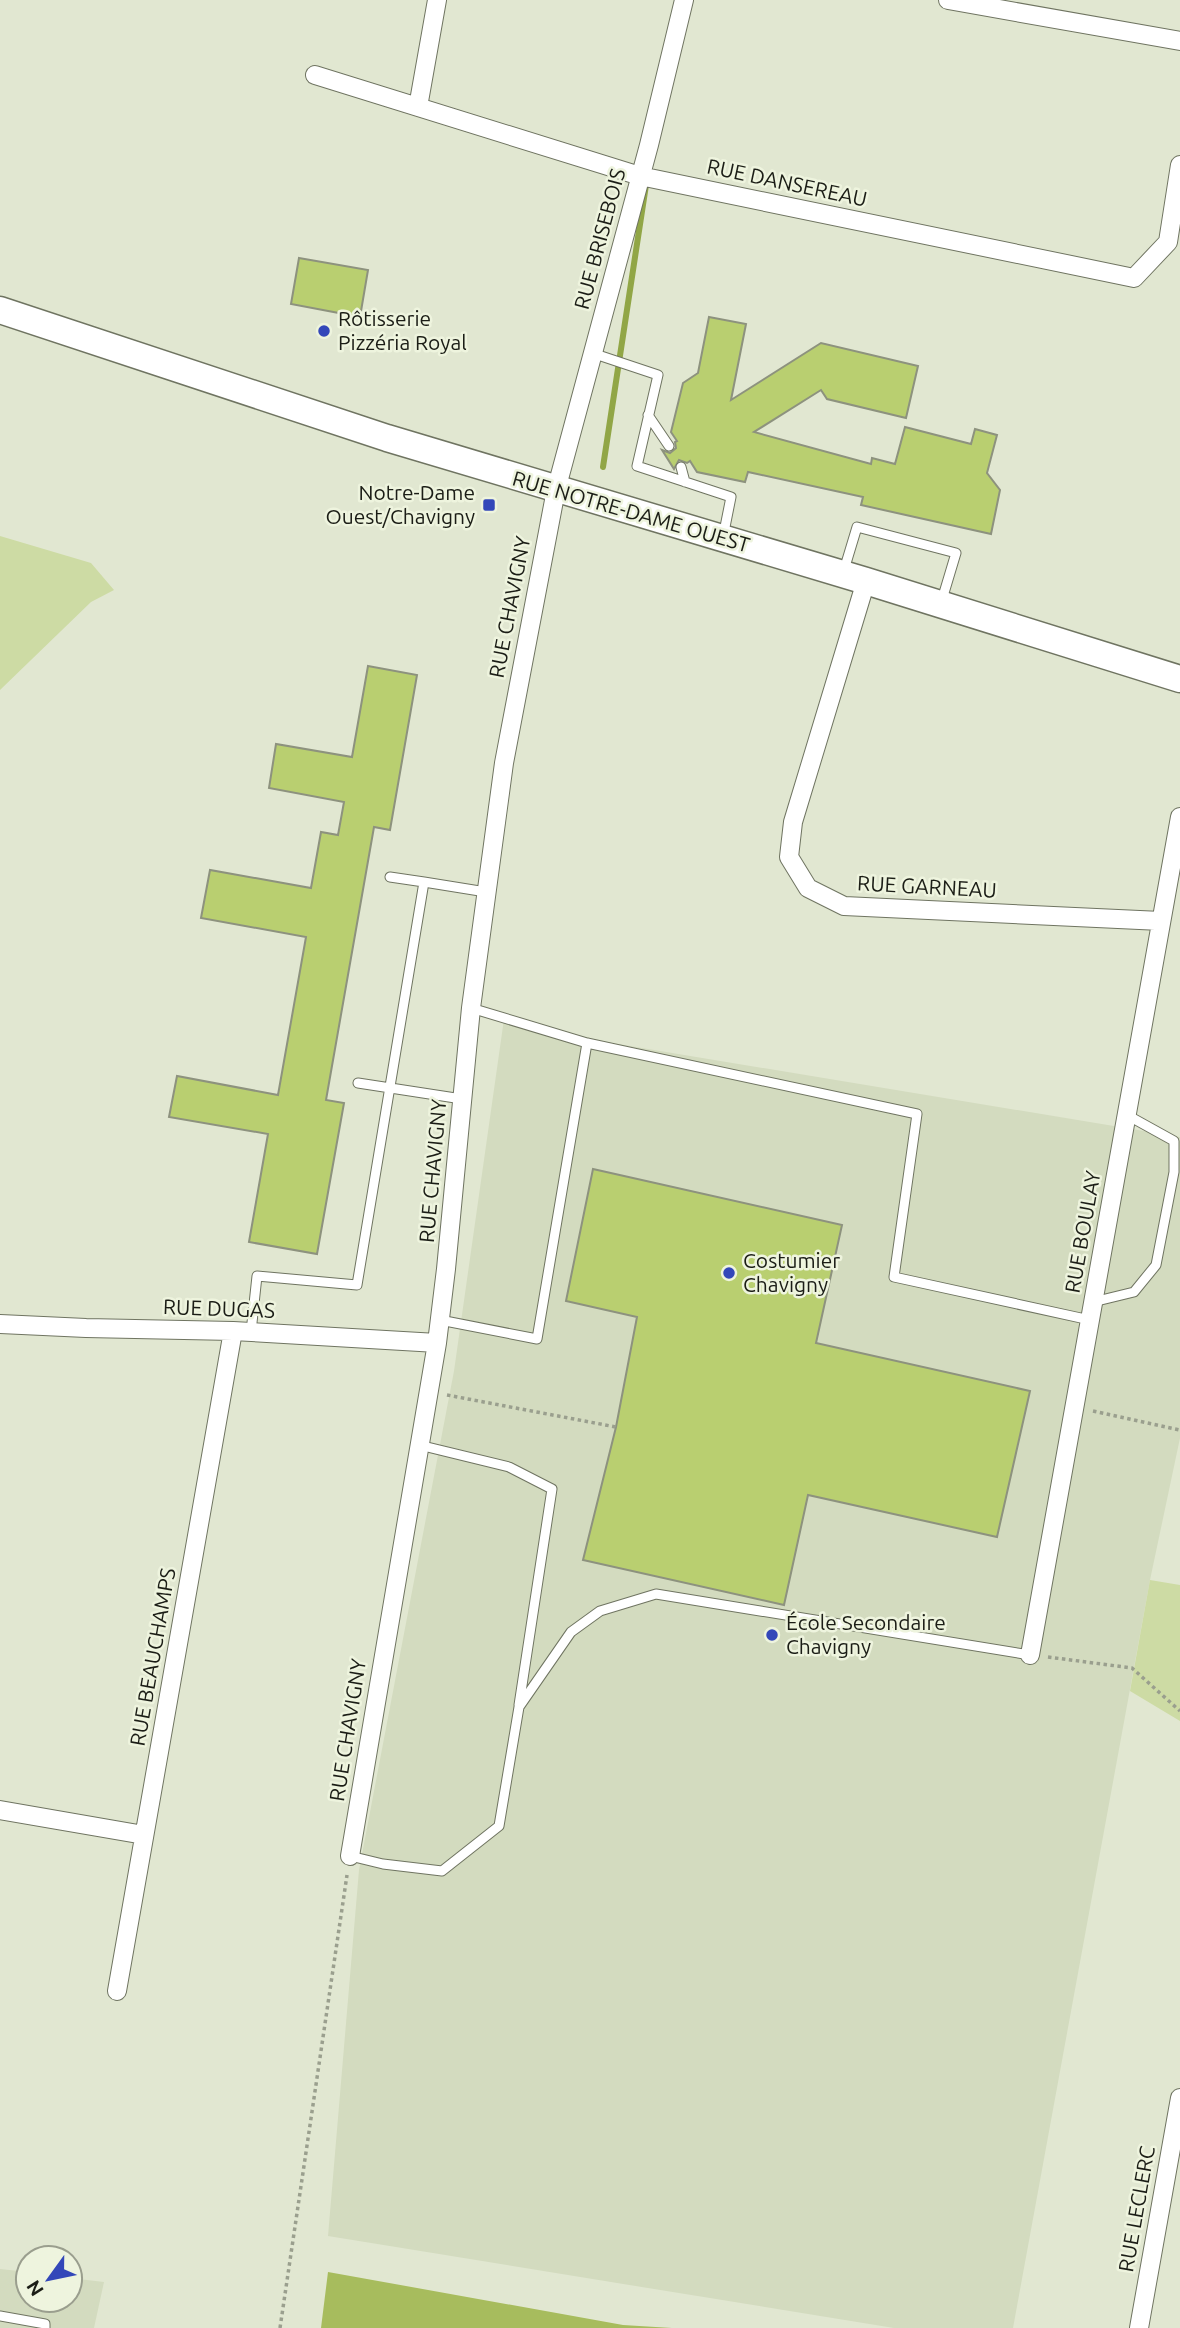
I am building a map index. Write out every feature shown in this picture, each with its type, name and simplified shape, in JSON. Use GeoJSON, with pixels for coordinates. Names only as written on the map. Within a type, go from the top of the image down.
{"type":"FeatureCollection","features":[{"type":"Feature","properties":{"kind":"main road","name":"RUE NOTRE-DAME OUEST"},"geometry":{"type":"LineString","coordinates":[[0,297],[84,337]]}},
{"type":"Feature","properties":{"kind":"main road","name":"RUE NOTRE-DAME OUEST"},"geometry":{"type":"LineString","coordinates":[[0,310],[356,429],[854,577],[1180,679]]}},
{"type":"Feature","properties":{"kind":"street"},"geometry":{"type":"LineString","coordinates":[[418,107],[437,0]]}},
{"type":"Feature","properties":{"kind":"street","name":"RUE BRISEBOIS"},"geometry":{"type":"LineString","coordinates":[[556,490],[684,0]]}},
{"type":"Feature","properties":{"kind":"street"},"geometry":{"type":"LineString","coordinates":[[948,0],[1180,41]]}},
{"type":"Feature","properties":{"kind":"street","name":"RUE DANSEREAU"},"geometry":{"type":"LineString","coordinates":[[315,75],[640,176],[1134,278],[1168,242],[1180,165]]}},
{"type":"Feature","properties":{"kind":"street","name":"RUE CHAVIGNY"},"geometry":{"type":"LineString","coordinates":[[350,1856],[437,1343],[471,1008],[504,763],[556,490]]}},
{"type":"Feature","properties":{"kind":"street","name":"RUE GARNEAU"},"geometry":{"type":"LineString","coordinates":[[854,577],[793,822],[789,857],[808,888],[844,906],[1161,921]]}},
{"type":"Feature","properties":{"kind":"street","name":"RUE BOULAY"},"geometry":{"type":"LineString","coordinates":[[1030,1655],[1180,817]]}},
{"type":"Feature","properties":{"kind":"street","name":"RUE DUGAS"},"geometry":{"type":"LineString","coordinates":[[0,1324],[242,1331],[437,1343]]}},
{"type":"Feature","properties":{"kind":"street","name":"RUE BEAUCHAMPS"},"geometry":{"type":"LineString","coordinates":[[117,1991],[144,1835],[242,1331]]}},
{"type":"Feature","properties":{"kind":"street"},"geometry":{"type":"LineString","coordinates":[[0,1810],[144,1835]]}},
{"type":"Feature","properties":{"kind":"street","name":"RUE LECLERC"},"geometry":{"type":"LineString","coordinates":[[1139,2328],[1180,2098]]}},
{"type":"Feature","properties":{"kind":"lane"},"geometry":{"type":"LineString","coordinates":[[592,353],[658,375],[637,466],[731,498],[722,539]]}},
{"type":"Feature","properties":{"kind":"lane"},"geometry":{"type":"LineString","coordinates":[[648,415],[669,446]]}},
{"type":"Feature","properties":{"kind":"lane"},"geometry":{"type":"LineString","coordinates":[[681,467],[685,482]]}},
{"type":"Feature","properties":{"kind":"lane"},"geometry":{"type":"LineString","coordinates":[[854,577],[857,527],[956,553],[941,604]]}},
{"type":"Feature","properties":{"kind":"lane"},"geometry":{"type":"LineString","coordinates":[[390,877],[486,892]]}},
{"type":"Feature","properties":{"kind":"lane"},"geometry":{"type":"LineString","coordinates":[[242,1331],[257,1276],[357,1285],[424,882]]}},
{"type":"Feature","properties":{"kind":"lane"},"geometry":{"type":"LineString","coordinates":[[471,1008],[587,1044],[917,1114],[894,1277],[1090,1320]]}},
{"type":"Feature","properties":{"kind":"lane"},"geometry":{"type":"LineString","coordinates":[[440,1320],[537,1339],[587,1044]]}},
{"type":"Feature","properties":{"kind":"lane"},"geometry":{"type":"LineString","coordinates":[[358,1083],[462,1099]]}},
{"type":"Feature","properties":{"kind":"lane"},"geometry":{"type":"LineString","coordinates":[[1093,1301],[1134,1292],[1156,1265],[1174,1172],[1174,1141],[1127,1115]]}},
{"type":"Feature","properties":{"kind":"lane"},"geometry":{"type":"LineString","coordinates":[[350,1856],[383,1864],[442,1871],[499,1826],[519,1707],[552,1489],[509,1467],[418,1445]]}},
{"type":"Feature","properties":{"kind":"lane"},"geometry":{"type":"LineString","coordinates":[[519,1707],[571,1632],[600,1611],[656,1594],[1030,1655]]}},
{"type":"Feature","properties":{"kind":"lane"},"geometry":{"type":"LineString","coordinates":[[0,2316],[45,2324],[45,2328]]}},
{"type":"Feature","properties":{"kind":"path"},"geometry":{"type":"LineString","coordinates":[[428,1391],[616,1427]]}},
{"type":"Feature","properties":{"kind":"path"},"geometry":{"type":"LineString","coordinates":[[1074,1407],[1180,1430]]}},
{"type":"Feature","properties":{"kind":"path"},"geometry":{"type":"LineString","coordinates":[[1030,1655],[1132,1668],[1180,1711]]}},
{"type":"Feature","properties":{"kind":"path"},"geometry":{"type":"LineString","coordinates":[[281,2328],[350,1856]]}},
{"type":"Feature","properties":{"kind":"shaded area","name":"École Secondaire Chavigny"},"geometry":{"type":"Polygon","coordinates":[[[504,1019],[612,1043],[1180,1137],[1180,1438],[1150,1580],[1013,2328],[894,2328],[328,2236],[359,1870],[454,1371],[504,1019]]]}},
{"type":"Feature","properties":{"kind":"shaded area"},"geometry":{"type":"Polygon","coordinates":[[[0,2269],[14,2270],[14,2314],[84,2314],[84,2280],[104,2282],[94,2328],[0,2328],[0,2269]]]}},
{"type":"Feature","properties":{"kind":"green space"},"geometry":{"type":"Polygon","coordinates":[[[0,536],[91,563],[114,590],[91,602],[0,690],[0,536]]]}},
{"type":"Feature","properties":{"kind":"green space"},"geometry":{"type":"Polygon","coordinates":[[[1150,1580],[1180,1585],[1180,1721],[1130,1691],[1150,1580]]]}},
{"type":"Feature","properties":{"kind":"green space"},"geometry":{"type":"Polygon","coordinates":[[[328,2272],[623,2325],[672,2328],[321,2328],[328,2272]]]}},
{"type":"Feature","properties":{"kind":"building"},"geometry":{"type":"Polygon","coordinates":[[[299,258],[368,270],[360,317],[291,304],[299,258]]]}},
{"type":"Feature","properties":{"kind":"building"},"geometry":{"type":"Polygon","coordinates":[[[709,317],[746,324],[731,400],[821,343],[918,366],[906,418],[827,399],[821,390],[754,432],[871,464],[872,458],[895,464],[905,427],[971,444],[975,429],[997,435],[987,473],[1000,490],[991,534],[861,505],[863,497],[748,472],[745,482],[697,472],[690,461],[687,463],[679,460],[674,469],[662,450],[670,453],[676,448],[677,441],[671,432],[683,383],[698,373],[709,317]]]}},
{"type":"Feature","properties":{"kind":"building"},"geometry":{"type":"Polygon","coordinates":[[[368,666],[417,675],[390,830],[374,827],[326,1100],[344,1103],[317,1254],[249,1242],[268,1134],[169,1117],[177,1076],[278,1095],[306,937],[201,918],[210,870],[311,888],[321,832],[338,835],[344,802],[269,788],[276,744],[352,757],[368,666]]]}},
{"type":"Feature","properties":{"kind":"building","name":"École Secondaire Chavigny"},"geometry":{"type":"Polygon","coordinates":[[[593,1169],[842,1225],[816,1343],[1030,1391],[997,1537],[808,1495],[784,1605],[583,1560],[616,1427],[637,1317],[566,1301],[593,1169]]]}},
{"type":"Feature","properties":{"kind":"waterway"},"geometry":{"type":"LineString","coordinates":[[603,467],[646,185]]}},
{"type":"Feature","properties":{"kind":"place","name":"Rôtisserie Pizzéria Royal"},"geometry":{"type":"Point","coordinates":[324,331]}},
{"type":"Feature","properties":{"kind":"place","name":"Notre-Dame Ouest/Chavigny"},"geometry":{"type":"Point","coordinates":[489,505]}},
{"type":"Feature","properties":{"kind":"place","name":"Costumier Chavigny"},"geometry":{"type":"Point","coordinates":[729,1273]}},
{"type":"Feature","properties":{"kind":"place","name":"École Secondaire Chavigny"},"geometry":{"type":"Point","coordinates":[772,1635]}}]}
